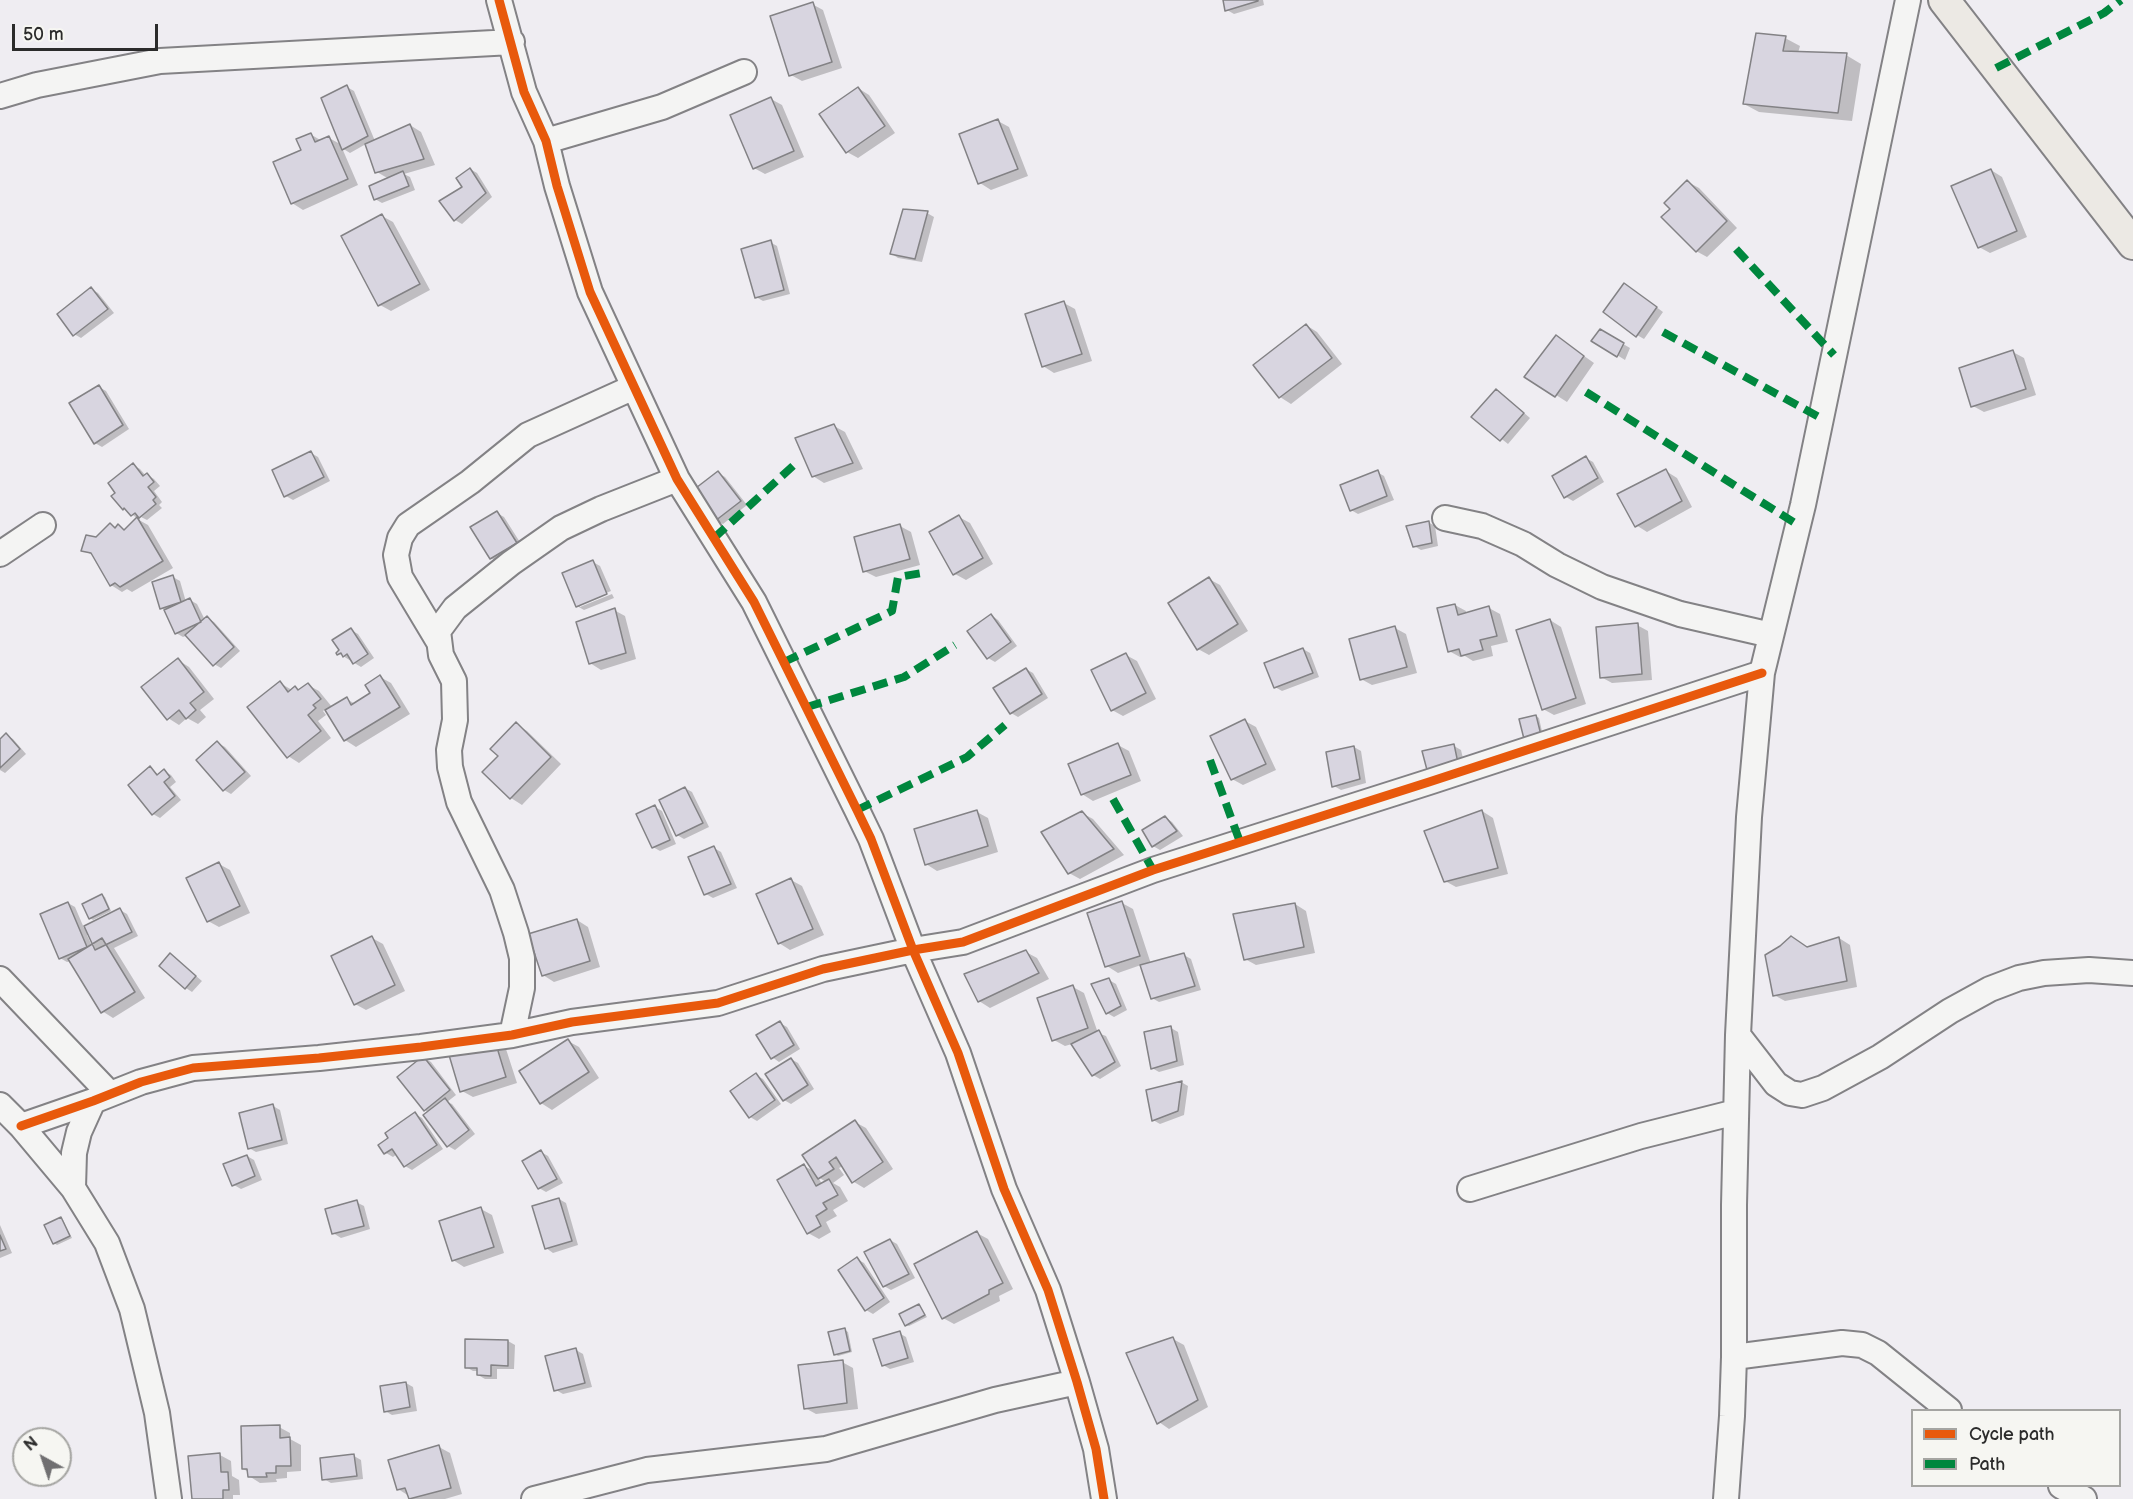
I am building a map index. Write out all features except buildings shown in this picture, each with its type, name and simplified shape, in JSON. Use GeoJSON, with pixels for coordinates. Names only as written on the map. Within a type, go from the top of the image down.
{"type":"FeatureCollection","features":[{"type":"Feature","properties":{"kind":"main road"},"geometry":{"type":"LineString","coordinates":[[1944,0],[2133,244]]}},
{"type":"Feature","properties":{"kind":"street"},"geometry":{"type":"LineString","coordinates":[[499,0],[524,92],[546,141],[557,186],[590,292],[677,479],[754,602],[871,839],[913,950],[958,1053],[1004,1189],[1048,1290],[1096,1449],[1104,1499]]}},
{"type":"Feature","properties":{"kind":"street"},"geometry":{"type":"LineString","coordinates":[[1725,1499],[1734,1358],[1738,1035],[1749,817],[1762,673],[1803,505],[1908,0]]}},
{"type":"Feature","properties":{"kind":"street"},"geometry":{"type":"LineString","coordinates":[[0,96],[37,86],[160,61],[512,42]]}},
{"type":"Feature","properties":{"kind":"street"},"geometry":{"type":"LineString","coordinates":[[546,141],[662,107],[744,72]]}},
{"type":"Feature","properties":{"kind":"street"},"geometry":{"type":"LineString","coordinates":[[439,642],[400,577],[396,555],[400,538],[408,525],[470,482],[528,435],[634,387]]}},
{"type":"Feature","properties":{"kind":"street"},"geometry":{"type":"LineString","coordinates":[[512,1035],[522,988],[522,958],[502,890],[459,802],[450,767],[448,750],[455,720],[454,681],[441,655],[438,631],[455,608],[510,563],[561,528],[601,509],[677,479]]}},
{"type":"Feature","properties":{"kind":"street"},"geometry":{"type":"LineString","coordinates":[[1445,518],[1482,526],[1523,544],[1557,565],[1602,587],[1680,614],[1771,636]]}},
{"type":"Feature","properties":{"kind":"street"},"geometry":{"type":"LineString","coordinates":[[0,554],[43,525]]}},
{"type":"Feature","properties":{"kind":"street"},"geometry":{"type":"LineString","coordinates":[[21,1126],[141,1082],[193,1068],[319,1058],[512,1035],[572,1022],[718,1003],[823,969],[963,942],[1153,870],[1762,673]]}},
{"type":"Feature","properties":{"kind":"street"},"geometry":{"type":"LineString","coordinates":[[1738,1035],[1776,1084],[1790,1094],[1802,1095],[1824,1088],[1880,1058],[1950,1011],[1990,989],[2019,978],[2044,973],[2089,970],[2133,973]]}},
{"type":"Feature","properties":{"kind":"street"},"geometry":{"type":"LineString","coordinates":[[0,979],[101,1098]]}},
{"type":"Feature","properties":{"kind":"street"},"geometry":{"type":"LineString","coordinates":[[73,1188],[74,1153],[79,1132],[101,1098]]}},
{"type":"Feature","properties":{"kind":"street"},"geometry":{"type":"LineString","coordinates":[[0,1105],[21,1126],[73,1188],[107,1243],[132,1309],[157,1413],[170,1499]]}},
{"type":"Feature","properties":{"kind":"street"},"geometry":{"type":"LineString","coordinates":[[1470,1189],[1641,1136],[1736,1112]]}},
{"type":"Feature","properties":{"kind":"street"},"geometry":{"type":"LineString","coordinates":[[1734,1358],[1832,1344],[1862,1345],[1878,1353],[1948,1409]]}},
{"type":"Feature","properties":{"kind":"street"},"geometry":{"type":"LineString","coordinates":[[534,1499],[647,1470],[826,1449],[995,1400],[1077,1382]]}},
{"type":"Feature","properties":{"kind":"street"},"geometry":{"type":"LineString","coordinates":[[2064,1487],[2084,1499]]}},
{"type":"Feature","properties":{"kind":"marked path"},"geometry":{"type":"LineString","coordinates":[[1996,68],[2104,13],[2121,0]]}},
{"type":"Feature","properties":{"kind":"marked path"},"geometry":{"type":"LineString","coordinates":[[1736,249],[1834,355]]}},
{"type":"Feature","properties":{"kind":"marked path"},"geometry":{"type":"LineString","coordinates":[[1663,332],[1821,418]]}},
{"type":"Feature","properties":{"kind":"marked path"},"geometry":{"type":"LineString","coordinates":[[1586,392],[1798,525]]}},
{"type":"Feature","properties":{"kind":"marked path"},"geometry":{"type":"LineString","coordinates":[[714,538],[794,465]]}},
{"type":"Feature","properties":{"kind":"marked path"},"geometry":{"type":"LineString","coordinates":[[784,662],[892,611],[898,577],[922,573]]}},
{"type":"Feature","properties":{"kind":"marked path"},"geometry":{"type":"LineString","coordinates":[[807,707],[904,677],[955,645]]}},
{"type":"Feature","properties":{"kind":"marked path"},"geometry":{"type":"LineString","coordinates":[[857,810],[967,757],[1005,725]]}},
{"type":"Feature","properties":{"kind":"marked path"},"geometry":{"type":"LineString","coordinates":[[1210,760],[1240,842]]}},
{"type":"Feature","properties":{"kind":"marked path"},"geometry":{"type":"LineString","coordinates":[[1113,799],[1153,870]]}},
{"type":"Feature","properties":{"kind":"cycle path"},"geometry":{"type":"LineString","coordinates":[[499,0],[524,92],[546,141],[557,186],[590,292],[677,479],[754,602],[857,810],[871,839],[913,950],[958,1053],[1004,1189],[1048,1290],[1096,1449],[1104,1499]]}},
{"type":"Feature","properties":{"kind":"cycle path"},"geometry":{"type":"LineString","coordinates":[[21,1126],[141,1082],[193,1068],[421,1047],[512,1035],[572,1022],[718,1003],[823,969],[963,942],[1153,870],[1762,673]]}}]}
